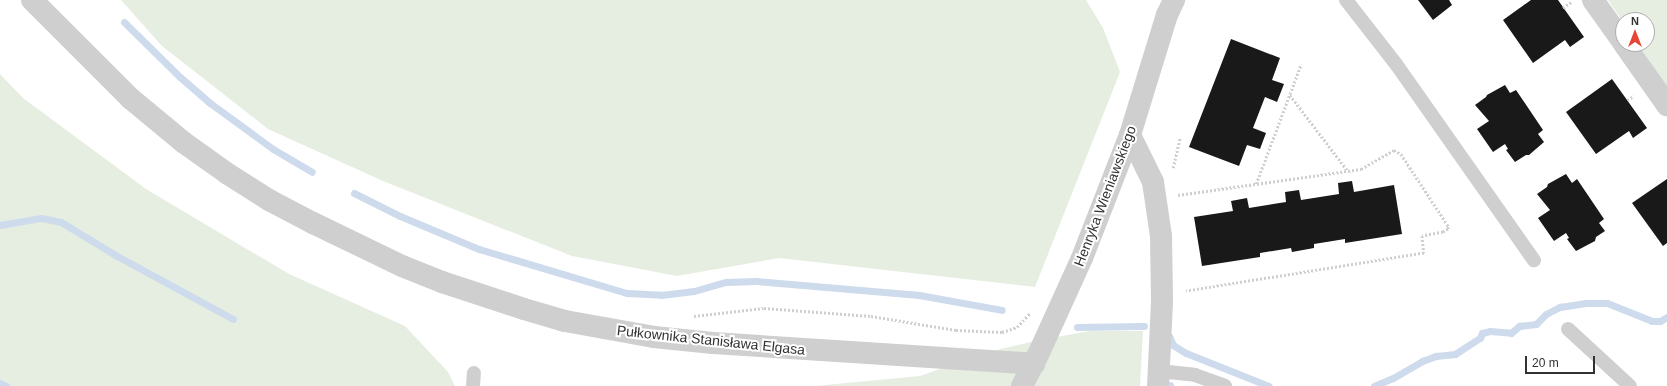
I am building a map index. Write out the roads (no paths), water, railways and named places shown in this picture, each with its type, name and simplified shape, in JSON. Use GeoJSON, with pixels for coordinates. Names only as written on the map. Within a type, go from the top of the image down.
{"type":"FeatureCollection","features":[{"type":"Feature","properties":{"kind":"street","name":"Pułkownika Stanisława Elgasa"},"geometry":{"type":"LineString","coordinates":[[32,0],[130,98],[183,142],[228,174],[269,200],[313,224],[402,266],[442,282],[566,321],[654,337],[713,343],[1034,364]]}},
{"type":"Feature","properties":{"kind":"street","name":"Henryka Wieniawskiego"},"geometry":{"type":"LineString","coordinates":[[1022,386],[1034,364],[1082,258],[1130,134],[1167,15],[1174,0]]}},
{"type":"Feature","properties":{"kind":"street"},"geometry":{"type":"LineString","coordinates":[[1593,0],[1615,31]]}},
{"type":"Feature","properties":{"kind":"street"},"geometry":{"type":"LineString","coordinates":[[1630,52],[1667,105]]}},
{"type":"Feature","properties":{"kind":"street"},"geometry":{"type":"LineString","coordinates":[[1130,134],[1148,168],[1156,196],[1161,236],[1162,302],[1159,378]]}},
{"type":"Feature","properties":{"kind":"lane"},"geometry":{"type":"LineString","coordinates":[[1346,0],[1396,64],[1534,260]]}},
{"type":"Feature","properties":{"kind":"lane"},"geometry":{"type":"LineString","coordinates":[[1568,329],[1630,386]]}},
{"type":"Feature","properties":{"kind":"lane"},"geometry":{"type":"LineString","coordinates":[[1159,378],[1196,375],[1225,386]]}},
{"type":"Feature","properties":{"kind":"waterway"},"geometry":{"type":"LineString","coordinates":[[124,22],[180,77],[210,103],[273,149],[312,172]]}},
{"type":"Feature","properties":{"kind":"waterway"},"geometry":{"type":"LineString","coordinates":[[354,193],[400,216],[479,249],[627,293],[661,295],[694,291],[726,282],[756,281],[919,295],[1002,310]]}},
{"type":"Feature","properties":{"kind":"waterway"},"geometry":{"type":"LineString","coordinates":[[0,225],[41,218],[61,222],[117,256],[233,319]]}},
{"type":"Feature","properties":{"kind":"waterway"},"geometry":{"type":"LineString","coordinates":[[1374,386],[1393,378],[1422,361],[1436,356],[1455,354],[1480,338],[1482,333],[1490,331],[1511,333],[1519,326],[1536,324],[1546,314],[1560,307],[1586,303],[1607,303],[1652,321],[1660,321],[1667,317]]}},
{"type":"Feature","properties":{"kind":"waterway"},"geometry":{"type":"LineString","coordinates":[[1077,327],[1144,326]]}},
{"type":"Feature","properties":{"kind":"waterway"},"geometry":{"type":"LineString","coordinates":[[1169,336],[1173,345],[1186,353],[1269,386]]}},
{"type":"Feature","properties":{"kind":"waterway"},"geometry":{"type":"LineString","coordinates":[[0,383],[6,386]]}}]}
